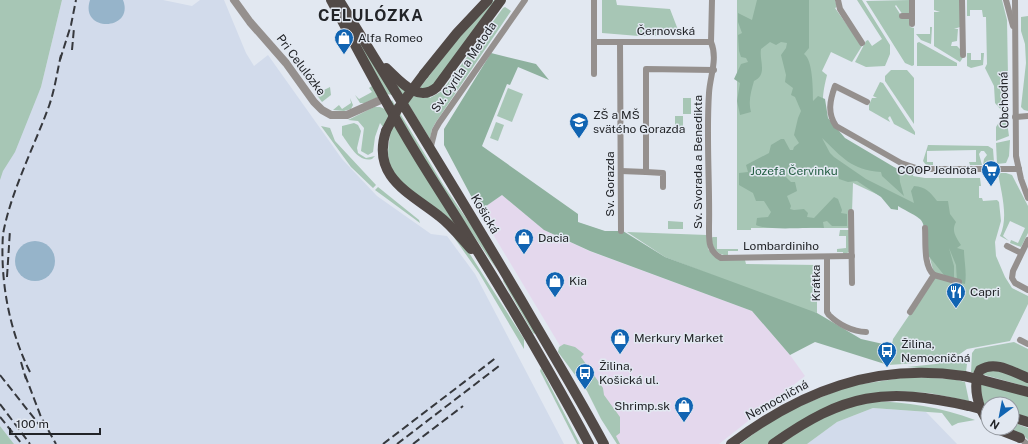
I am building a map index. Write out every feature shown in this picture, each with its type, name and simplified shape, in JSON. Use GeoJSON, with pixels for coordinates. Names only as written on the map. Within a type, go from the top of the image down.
{"type":"FeatureCollection","features":[{"type":"Feature","properties":{"kind":"main road"},"geometry":{"type":"LineString","coordinates":[[330,0],[384,98],[431,178],[456,214],[589,444]]}},
{"type":"Feature","properties":{"kind":"main road","name":"Košická"},"geometry":{"type":"LineString","coordinates":[[339,0],[505,272],[583,405],[604,444]]}},
{"type":"Feature","properties":{"kind":"main road"},"geometry":{"type":"LineString","coordinates":[[484,263],[440,217],[395,182],[387,169],[383,158],[383,144],[386,131],[397,110],[457,33],[488,0]]}},
{"type":"Feature","properties":{"kind":"main road"},"geometry":{"type":"LineString","coordinates":[[375,58],[414,92],[419,94],[429,93],[437,87],[501,0]]}},
{"type":"Feature","properties":{"kind":"main road"},"geometry":{"type":"LineString","coordinates":[[384,98],[391,97],[402,101]]}},
{"type":"Feature","properties":{"kind":"main road"},"geometry":{"type":"LineString","coordinates":[[980,404],[976,384],[980,370],[986,366],[994,366],[1028,378]]}},
{"type":"Feature","properties":{"kind":"main road","name":"Nemocničná"},"geometry":{"type":"LineString","coordinates":[[730,444],[785,407],[812,394],[862,378],[900,373],[933,373],[964,376],[1028,392]]}},
{"type":"Feature","properties":{"kind":"main road"},"geometry":{"type":"LineString","coordinates":[[773,444],[822,413],[865,398],[890,395],[915,396],[980,409]]}},
{"type":"Feature","properties":{"kind":"main road"},"geometry":{"type":"LineString","coordinates":[[1013,436],[1024,441]]}},
{"type":"Feature","properties":{"kind":"street","name":"Pri Celulózke"},"geometry":{"type":"LineString","coordinates":[[234,0],[250,22],[286,62],[314,102],[322,110],[331,115],[346,115],[384,98]]}},
{"type":"Feature","properties":{"kind":"street","name":"Sv. Cyrila a Metoda"},"geometry":{"type":"LineString","coordinates":[[430,150],[435,130],[439,123],[525,0]]}},
{"type":"Feature","properties":{"kind":"street"},"geometry":{"type":"LineString","coordinates":[[594,0],[594,74]]}},
{"type":"Feature","properties":{"kind":"street","name":"Sv. Svorada a Benedikta"},"geometry":{"type":"LineString","coordinates":[[712,0],[711,42],[714,47],[714,70],[709,92],[709,244],[712,252]]}},
{"type":"Feature","properties":{"kind":"street"},"geometry":{"type":"LineString","coordinates":[[838,0],[840,9],[862,43]]}},
{"type":"Feature","properties":{"kind":"street"},"geometry":{"type":"LineString","coordinates":[[912,0],[912,24]]}},
{"type":"Feature","properties":{"kind":"street"},"geometry":{"type":"LineString","coordinates":[[962,0],[963,55]]}},
{"type":"Feature","properties":{"kind":"street"},"geometry":{"type":"LineString","coordinates":[[1006,0],[1015,33]]}},
{"type":"Feature","properties":{"kind":"street","name":"Obchodná"},"geometry":{"type":"LineString","coordinates":[[1015,0],[1015,117],[1019,169],[1028,198]]}},
{"type":"Feature","properties":{"kind":"street"},"geometry":{"type":"LineString","coordinates":[[902,16],[912,16]]}},
{"type":"Feature","properties":{"kind":"street","name":"Černovská"},"geometry":{"type":"LineString","coordinates":[[594,42],[711,42]]}},
{"type":"Feature","properties":{"kind":"street","name":"Sv. Gorazda"},"geometry":{"type":"LineString","coordinates":[[620,42],[621,231]]}},
{"type":"Feature","properties":{"kind":"street"},"geometry":{"type":"LineString","coordinates":[[646,172],[646,69],[714,70]]}},
{"type":"Feature","properties":{"kind":"street"},"geometry":{"type":"LineString","coordinates":[[866,102],[835,86],[831,99],[831,118],[836,126],[901,163],[924,171],[1019,169]]}},
{"type":"Feature","properties":{"kind":"street"},"geometry":{"type":"LineString","coordinates":[[1015,117],[1028,116]]}},
{"type":"Feature","properties":{"kind":"street"},"geometry":{"type":"LineString","coordinates":[[621,172],[663,173],[663,186]]}},
{"type":"Feature","properties":{"kind":"street"},"geometry":{"type":"LineString","coordinates":[[851,212],[852,283]]}},
{"type":"Feature","properties":{"kind":"street"},"geometry":{"type":"LineString","coordinates":[[926,228],[926,256],[932,273],[934,275],[959,282]]}},
{"type":"Feature","properties":{"kind":"street"},"geometry":{"type":"LineString","coordinates":[[1028,240],[1013,271],[1012,278],[1015,283],[1028,290]]}},
{"type":"Feature","properties":{"kind":"street"},"geometry":{"type":"LineString","coordinates":[[1008,246],[1021,253]]}},
{"type":"Feature","properties":{"kind":"street","name":"Lombardiniho"},"geometry":{"type":"LineString","coordinates":[[712,252],[721,258],[852,256]]}},
{"type":"Feature","properties":{"kind":"street","name":"Krátka"},"geometry":{"type":"LineString","coordinates":[[827,257],[829,315],[851,329],[858,332],[866,332]]}},
{"type":"Feature","properties":{"kind":"street"},"geometry":{"type":"LineString","coordinates":[[494,279],[505,272]]}},
{"type":"Feature","properties":{"kind":"street"},"geometry":{"type":"LineString","coordinates":[[910,312],[934,275]]}},
{"type":"Feature","properties":{"kind":"street"},"geometry":{"type":"LineString","coordinates":[[1020,340],[1028,344]]}},
{"type":"Feature","properties":{"kind":"street"},"geometry":{"type":"LineString","coordinates":[[535,349],[546,342]]}},
{"type":"Feature","properties":{"kind":"shaded area"},"geometry":{"type":"Polygon","coordinates":[[[62,0],[163,0],[192,6],[200,0],[224,0],[246,53],[254,66],[268,55],[342,159],[377,196],[431,234],[447,236],[475,274],[564,444],[14,444],[0,426],[0,177],[41,87],[62,0]]]}},
{"type":"Feature","properties":{"kind":"shaded area"},"geometry":{"type":"Polygon","coordinates":[[[502,195],[544,230],[589,251],[752,311],[790,355],[805,376],[719,444],[619,444],[479,211],[502,195]]]}},
{"type":"Feature","properties":{"kind":"shaded area"},"geometry":{"type":"Polygon","coordinates":[[[873,408],[926,412],[957,444],[807,444],[837,422],[873,408]]]}},
{"type":"Feature","properties":{"kind":"green space"},"geometry":{"type":"Polygon","coordinates":[[[0,0],[62,0],[41,87],[15,152],[3,171],[0,180],[0,0]]]}},
{"type":"Feature","properties":{"kind":"green space"},"geometry":{"type":"Polygon","coordinates":[[[494,0],[496,0],[434,87],[419,89],[459,37],[494,0]]]}},
{"type":"Feature","properties":{"kind":"green space"},"geometry":{"type":"Polygon","coordinates":[[[602,0],[616,0],[617,5],[670,9],[680,35],[639,36],[602,33],[602,0]]]}},
{"type":"Feature","properties":{"kind":"green space","name":"Jozefa Červinku"},"geometry":{"type":"Polygon","coordinates":[[[737,0],[835,0],[837,7],[835,8],[862,46],[852,62],[831,52],[822,71],[827,75],[823,107],[826,118],[831,127],[846,141],[865,153],[903,171],[905,168],[914,171],[913,176],[925,178],[980,178],[981,186],[979,186],[979,198],[982,198],[983,201],[997,200],[999,202],[1001,221],[995,242],[996,256],[1005,277],[1012,288],[1028,296],[1028,304],[1010,341],[967,349],[957,356],[933,362],[888,365],[893,339],[935,277],[929,255],[925,220],[904,207],[853,183],[852,212],[849,228],[751,228],[751,230],[737,230],[737,0]]]}},
{"type":"Feature","properties":{"kind":"green space"},"geometry":{"type":"Polygon","coordinates":[[[757,0],[809,0],[809,48],[804,54],[807,57],[811,69],[813,101],[818,96],[825,99],[828,118],[845,138],[899,170],[900,182],[904,196],[882,176],[881,172],[862,169],[854,165],[842,157],[822,138],[830,153],[866,179],[914,203],[911,191],[914,186],[927,190],[937,201],[948,201],[950,214],[956,222],[954,228],[955,234],[961,245],[957,248],[964,250],[966,271],[965,284],[957,282],[956,265],[949,248],[954,266],[954,278],[944,275],[923,249],[924,225],[919,218],[898,206],[898,210],[891,209],[881,197],[857,181],[848,182],[839,179],[837,167],[778,169],[779,176],[785,176],[791,182],[795,182],[797,191],[787,196],[791,206],[790,209],[804,209],[808,213],[807,217],[814,218],[834,197],[838,199],[842,210],[841,213],[847,214],[847,226],[832,226],[827,221],[823,222],[824,228],[770,228],[756,225],[757,218],[768,217],[771,212],[764,201],[756,201],[753,193],[739,185],[739,173],[748,172],[746,165],[769,153],[771,145],[781,139],[784,139],[790,150],[793,150],[799,143],[794,135],[801,111],[795,97],[791,95],[793,88],[785,82],[786,75],[781,55],[786,48],[787,43],[781,42],[776,45],[770,42],[761,49],[762,71],[761,75],[754,81],[750,100],[751,112],[740,115],[737,101],[740,83],[734,79],[741,64],[748,62],[746,58],[741,57],[739,51],[738,35],[742,33],[738,22],[738,13],[752,20],[757,0]]]}},
{"type":"Feature","properties":{"kind":"green space"},"geometry":{"type":"Polygon","coordinates":[[[857,0],[862,0],[890,45],[890,54],[885,66],[866,67],[855,62],[866,41],[868,40],[872,46],[882,39],[857,0]]]}},
{"type":"Feature","properties":{"kind":"green space"},"geometry":{"type":"Polygon","coordinates":[[[910,0],[909,15],[903,15],[896,5],[895,6],[902,17],[909,18],[910,27],[914,28],[914,65],[912,66],[905,63],[866,1],[910,0]]]}},
{"type":"Feature","properties":{"kind":"green space"},"geometry":{"type":"Polygon","coordinates":[[[934,0],[960,0],[960,27],[954,29],[958,29],[957,41],[952,42],[951,46],[957,46],[960,49],[960,56],[964,56],[960,62],[934,46],[934,12],[940,12],[934,10],[934,0]]]}},
{"type":"Feature","properties":{"kind":"green space"},"geometry":{"type":"Polygon","coordinates":[[[967,0],[1002,0],[1007,20],[1008,77],[1005,78],[1006,112],[1003,112],[995,103],[994,86],[985,68],[987,64],[986,17],[983,17],[982,10],[970,10],[970,16],[967,16],[967,0]]]}},
{"type":"Feature","properties":{"kind":"green space"},"geometry":{"type":"Polygon","coordinates":[[[505,7],[511,11],[436,122],[432,129],[430,139],[396,84],[413,96],[425,98],[429,96],[430,98],[442,91],[505,7]]]}},
{"type":"Feature","properties":{"kind":"green space"},"geometry":{"type":"Polygon","coordinates":[[[1028,16],[1028,111],[1021,107],[1026,63],[1025,44],[1021,31],[1021,17],[1028,16]]]}},
{"type":"Feature","properties":{"kind":"green space"},"geometry":{"type":"Polygon","coordinates":[[[348,24],[393,95],[386,94],[348,24]]]}},
{"type":"Feature","properties":{"kind":"green space"},"geometry":{"type":"Polygon","coordinates":[[[930,27],[932,27],[931,44],[921,40],[916,34],[930,34],[930,27]]]}},
{"type":"Feature","properties":{"kind":"green space"},"geometry":{"type":"Polygon","coordinates":[[[919,42],[957,63],[957,66],[917,66],[917,43],[919,42]]]}},
{"type":"Feature","properties":{"kind":"green space"},"geometry":{"type":"Polygon","coordinates":[[[491,53],[536,64],[549,80],[518,67],[510,85],[507,84],[482,146],[578,214],[578,222],[605,231],[623,231],[665,257],[817,313],[861,339],[892,346],[888,365],[815,342],[790,355],[752,311],[590,251],[544,230],[502,195],[479,211],[444,145],[444,129],[491,53]]]}},
{"type":"Feature","properties":{"kind":"green space"},"geometry":{"type":"Polygon","coordinates":[[[967,53],[971,53],[971,60],[981,60],[981,53],[984,53],[983,65],[971,68],[967,66],[967,53]]]}},
{"type":"Feature","properties":{"kind":"green space"},"geometry":{"type":"Polygon","coordinates":[[[891,70],[907,70],[914,78],[914,124],[885,81],[885,76],[891,70]]]}},
{"type":"Feature","properties":{"kind":"green space"},"geometry":{"type":"Polygon","coordinates":[[[880,82],[883,83],[915,132],[915,135],[894,124],[890,116],[888,118],[890,122],[869,110],[869,105],[872,98],[877,98],[873,96],[880,82]]]}},
{"type":"Feature","properties":{"kind":"green space"},"geometry":{"type":"Polygon","coordinates":[[[372,86],[378,97],[365,103],[360,103],[355,95],[359,99],[372,92],[369,88],[372,86]]]}},
{"type":"Feature","properties":{"kind":"green space"},"geometry":{"type":"Polygon","coordinates":[[[330,87],[331,95],[322,102],[316,94],[330,87]]]}},
{"type":"Feature","properties":{"kind":"green space"},"geometry":{"type":"Polygon","coordinates":[[[508,88],[523,94],[512,122],[497,116],[508,88]]]}},
{"type":"Feature","properties":{"kind":"green space"},"geometry":{"type":"Polygon","coordinates":[[[350,98],[353,105],[351,109],[344,111],[333,110],[339,105],[342,109],[351,103],[350,98]]]}},
{"type":"Feature","properties":{"kind":"green space"},"geometry":{"type":"Polygon","coordinates":[[[683,98],[691,98],[691,114],[683,114],[683,98]]]}},
{"type":"Feature","properties":{"kind":"green space"},"geometry":{"type":"Polygon","coordinates":[[[392,100],[444,186],[480,238],[497,270],[442,189],[391,102],[392,100]]]}},
{"type":"Feature","properties":{"kind":"green space"},"geometry":{"type":"Polygon","coordinates":[[[374,107],[380,107],[387,110],[461,231],[415,196],[406,188],[393,172],[388,159],[390,136],[380,123],[375,137],[373,152],[368,155],[361,151],[364,128],[358,121],[348,120],[374,107]]]}},
{"type":"Feature","properties":{"kind":"green space"},"geometry":{"type":"Polygon","coordinates":[[[1006,115],[1009,136],[996,141],[996,127],[1003,116],[1006,115]]]}},
{"type":"Feature","properties":{"kind":"green space"},"geometry":{"type":"Polygon","coordinates":[[[675,116],[683,116],[683,132],[675,132],[675,116]]]}},
{"type":"Feature","properties":{"kind":"green space"},"geometry":{"type":"Polygon","coordinates":[[[496,122],[504,125],[498,141],[490,138],[496,122]]]}},
{"type":"Feature","properties":{"kind":"green space"},"geometry":{"type":"Polygon","coordinates":[[[354,123],[358,125],[361,131],[357,148],[358,153],[366,158],[375,156],[372,159],[362,158],[358,156],[342,135],[342,126],[354,123]]]}},
{"type":"Feature","properties":{"kind":"green space"},"geometry":{"type":"Polygon","coordinates":[[[321,126],[330,128],[335,141],[376,185],[373,188],[351,167],[321,126]]]}},
{"type":"Feature","properties":{"kind":"green space"},"geometry":{"type":"Polygon","coordinates":[[[1010,140],[1009,156],[1006,163],[997,164],[996,143],[1010,140]]]}},
{"type":"Feature","properties":{"kind":"green space"},"geometry":{"type":"Polygon","coordinates":[[[928,145],[988,146],[993,149],[994,162],[990,162],[990,165],[983,165],[984,159],[987,155],[984,151],[981,151],[979,154],[982,165],[970,165],[969,162],[976,162],[976,150],[927,151],[927,162],[933,162],[933,165],[926,165],[923,161],[928,145]]]}},
{"type":"Feature","properties":{"kind":"green space"},"geometry":{"type":"Polygon","coordinates":[[[998,173],[1012,175],[1028,206],[1028,233],[1021,247],[1010,243],[1011,240],[1018,243],[1025,228],[1010,221],[1003,236],[1009,241],[1000,236],[1003,229],[1004,213],[998,173]]]}},
{"type":"Feature","properties":{"kind":"green space"},"geometry":{"type":"Polygon","coordinates":[[[378,187],[419,220],[420,223],[375,190],[378,187]]]}},
{"type":"Feature","properties":{"kind":"green space"},"geometry":{"type":"Polygon","coordinates":[[[668,221],[683,222],[683,229],[668,229],[668,221]]]}},
{"type":"Feature","properties":{"kind":"green space"},"geometry":{"type":"Polygon","coordinates":[[[840,230],[849,230],[849,252],[843,255],[843,252],[837,252],[837,249],[846,248],[846,236],[839,236],[840,230]]]}},
{"type":"Feature","properties":{"kind":"green space"},"geometry":{"type":"Polygon","coordinates":[[[627,232],[707,235],[708,249],[714,256],[745,260],[746,264],[817,265],[817,313],[803,310],[665,257],[627,232]]]}},
{"type":"Feature","properties":{"kind":"green space"},"geometry":{"type":"Polygon","coordinates":[[[453,236],[466,248],[524,339],[524,349],[479,273],[453,236]]]}},
{"type":"Feature","properties":{"kind":"green space"},"geometry":{"type":"Polygon","coordinates":[[[717,237],[717,249],[738,249],[738,251],[728,251],[728,256],[721,254],[713,245],[711,238],[717,237]]]}},
{"type":"Feature","properties":{"kind":"green space"},"geometry":{"type":"Polygon","coordinates":[[[504,279],[536,332],[535,334],[503,281],[504,279]]]}},
{"type":"Feature","properties":{"kind":"green space"},"geometry":{"type":"Polygon","coordinates":[[[1014,342],[1028,349],[1028,375],[996,363],[975,373],[971,372],[972,353],[975,349],[1014,342]]]}},
{"type":"Feature","properties":{"kind":"green space"},"geometry":{"type":"Polygon","coordinates":[[[564,344],[575,347],[584,354],[581,357],[603,388],[604,395],[620,417],[620,433],[616,436],[620,444],[617,444],[601,419],[587,391],[558,352],[559,347],[564,344]]]}},
{"type":"Feature","properties":{"kind":"green space"},"geometry":{"type":"Polygon","coordinates":[[[957,359],[967,364],[966,372],[907,367],[936,364],[957,359]]]}},
{"type":"Feature","properties":{"kind":"green space"},"geometry":{"type":"Polygon","coordinates":[[[541,368],[580,444],[577,444],[540,371],[541,368]]]}},
{"type":"Feature","properties":{"kind":"green space"},"geometry":{"type":"Polygon","coordinates":[[[992,368],[1028,381],[1028,387],[981,374],[992,368]]]}},
{"type":"Feature","properties":{"kind":"green space"},"geometry":{"type":"Polygon","coordinates":[[[908,377],[953,379],[965,382],[969,401],[929,393],[895,391],[792,426],[768,444],[740,444],[780,414],[849,386],[908,377]]]}},
{"type":"Feature","properties":{"kind":"green space"},"geometry":{"type":"Polygon","coordinates":[[[979,383],[1028,395],[1028,417],[1020,415],[1020,396],[982,396],[979,383]]]}},
{"type":"Feature","properties":{"kind":"green space"},"geometry":{"type":"Polygon","coordinates":[[[870,401],[923,406],[962,415],[975,420],[958,423],[952,426],[942,413],[873,408],[837,422],[807,444],[780,444],[826,415],[870,401]]]}},
{"type":"Feature","properties":{"kind":"green space"},"geometry":{"type":"Polygon","coordinates":[[[1020,425],[1028,428],[1028,440],[1020,433],[1020,425]]]}},
{"type":"Feature","properties":{"kind":"green space"},"geometry":{"type":"Polygon","coordinates":[[[0,426],[14,444],[0,444],[0,426]]]}},
{"type":"Feature","properties":{"kind":"water"},"geometry":{"type":"Polygon","coordinates":[[[90,0],[123,0],[125,10],[121,18],[115,22],[107,24],[99,23],[92,18],[89,11],[90,0]]]}},
{"type":"Feature","properties":{"kind":"water"},"geometry":{"type":"Polygon","coordinates":[[[39,241],[46,244],[52,250],[55,261],[54,269],[46,278],[39,281],[31,281],[24,278],[16,269],[15,257],[18,250],[27,242],[39,241]]]}},
{"type":"Feature","properties":{"kind":"railway"},"geometry":{"type":"LineString","coordinates":[[60,60],[71,25],[76,0]]}},
{"type":"Feature","properties":{"kind":"railway"},"geometry":{"type":"LineString","coordinates":[[72,50],[74,28]]}},
{"type":"Feature","properties":{"kind":"railway"},"geometry":{"type":"LineString","coordinates":[[30,372],[16,339],[11,322],[3,269],[3,234],[17,185],[51,100],[61,55]]}},
{"type":"Feature","properties":{"kind":"railway"},"geometry":{"type":"LineString","coordinates":[[7,277],[10,230]]}},
{"type":"Feature","properties":{"kind":"railway"},"geometry":{"type":"LineString","coordinates":[[383,444],[497,357]]}},
{"type":"Feature","properties":{"kind":"railway"},"geometry":{"type":"LineString","coordinates":[[21,362],[26,379]]}},
{"type":"Feature","properties":{"kind":"railway"},"geometry":{"type":"LineString","coordinates":[[397,444],[499,366]]}},
{"type":"Feature","properties":{"kind":"railway"},"geometry":{"type":"LineString","coordinates":[[0,375],[41,427]]}},
{"type":"Feature","properties":{"kind":"railway"},"geometry":{"type":"LineString","coordinates":[[25,375],[41,417],[56,444]]}},
{"type":"Feature","properties":{"kind":"railway"},"geometry":{"type":"LineString","coordinates":[[0,404],[30,444]]}},
{"type":"Feature","properties":{"kind":"railway"},"geometry":{"type":"LineString","coordinates":[[413,444],[463,406]]}},
{"type":"Feature","properties":{"kind":"railway"},"geometry":{"type":"LineString","coordinates":[[0,417],[22,444]]}},
{"type":"Feature","properties":{"kind":"place","name":"Alfa Romeo"},"geometry":{"type":"Point","coordinates":[344,55]}},
{"type":"Feature","properties":{"kind":"place","name":"ZŠ a MŠ svätého Gorazda"},"geometry":{"type":"Point","coordinates":[579,139]}},
{"type":"Feature","properties":{"kind":"place","name":"COOP Jednota"},"geometry":{"type":"Point","coordinates":[991,187]}},
{"type":"Feature","properties":{"kind":"place","name":"Dacia"},"geometry":{"type":"Point","coordinates":[524,255]}},
{"type":"Feature","properties":{"kind":"place","name":"Kia"},"geometry":{"type":"Point","coordinates":[555,298]}},
{"type":"Feature","properties":{"kind":"place","name":"Capri"},"geometry":{"type":"Point","coordinates":[956,309]}},
{"type":"Feature","properties":{"kind":"place","name":"Merkury Market"},"geometry":{"type":"Point","coordinates":[620,355]}},
{"type":"Feature","properties":{"kind":"place","name":"Žilina, Nemocničná"},"geometry":{"type":"Point","coordinates":[887,368]}},
{"type":"Feature","properties":{"kind":"place","name":"Žilina, Košická ul."},"geometry":{"type":"Point","coordinates":[585,390]}},
{"type":"Feature","properties":{"kind":"place","name":"Shrimp.sk"},"geometry":{"type":"Point","coordinates":[684,423]}},
{"type":"Feature","properties":{"kind":"district","name":"CELULÓZKA"},"geometry":{"type":"Point","coordinates":[371,15]}}]}
